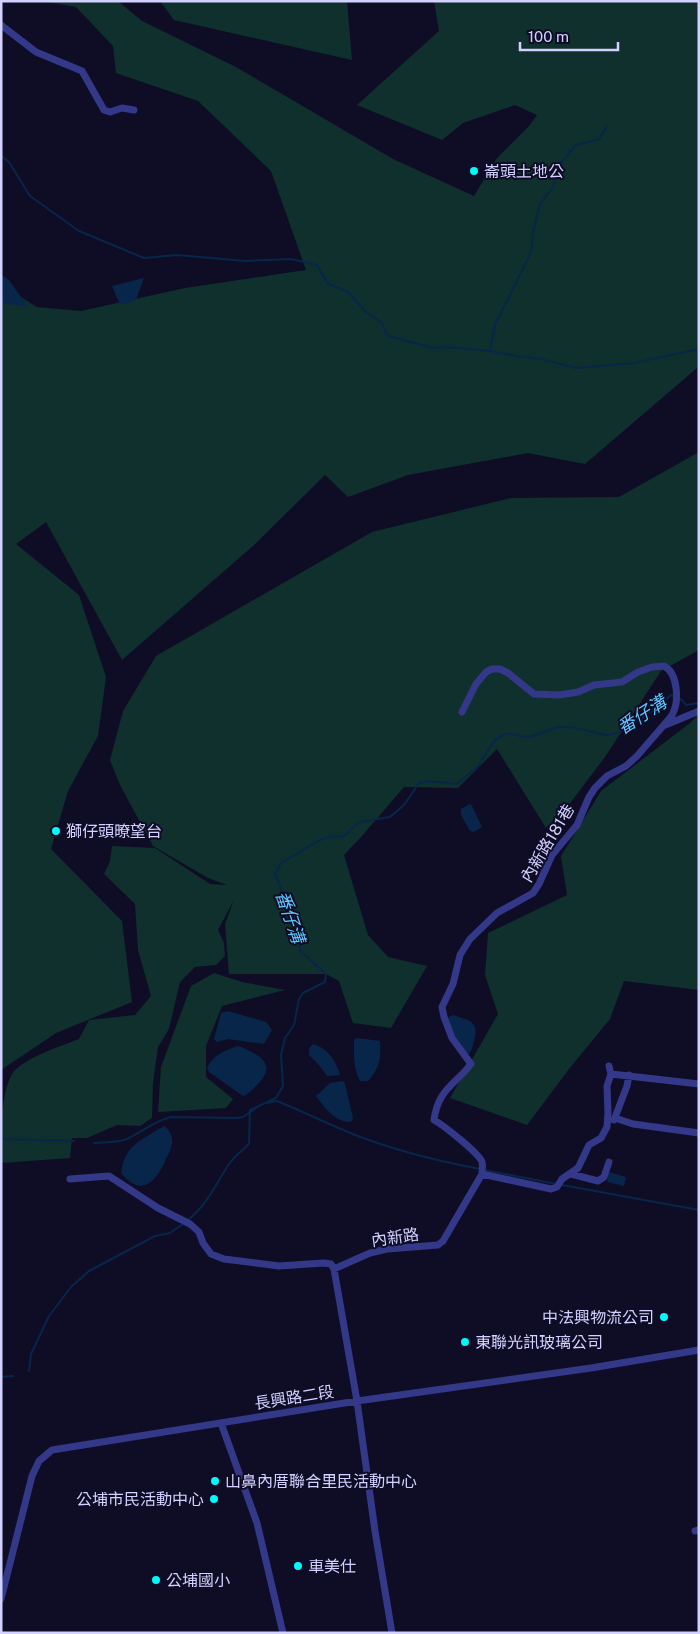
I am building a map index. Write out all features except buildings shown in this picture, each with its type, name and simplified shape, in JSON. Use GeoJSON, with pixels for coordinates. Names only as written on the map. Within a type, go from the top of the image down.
{"type":"FeatureCollection","features":[{"type":"Feature","properties":{"kind":"street"},"geometry":{"type":"LineString","coordinates":[[1,25],[36,52],[82,71],[104,110],[110,112],[122,108],[134,110]]}},
{"type":"Feature","properties":{"kind":"street"},"geometry":{"type":"LineString","coordinates":[[462,712],[476,684],[486,672],[492,669],[500,669],[508,673],[534,694],[559,694],[578,692],[594,685],[622,682],[652,666],[664,666],[671,672],[676,691],[673,713],[663,726]]}},
{"type":"Feature","properties":{"kind":"street","name":"內新路181巷"},"geometry":{"type":"LineString","coordinates":[[482,1174],[482,1161],[474,1152],[442,1124],[434,1120],[435,1112],[444,1091],[471,1064],[452,1038],[442,1007],[454,984],[460,954],[470,939],[496,913],[533,893],[552,855],[577,825],[595,788],[607,776],[626,766],[637,756],[663,726],[699,711]]}},
{"type":"Feature","properties":{"kind":"street"},"geometry":{"type":"LineString","coordinates":[[482,1174],[551,1189],[557,1187],[562,1179],[578,1168],[590,1145],[601,1138],[607,1124],[607,1086],[610,1070],[629,1075],[699,1084]]}},
{"type":"Feature","properties":{"kind":"street"},"geometry":{"type":"LineString","coordinates":[[607,1124],[615,1118],[627,1086],[629,1075]]}},
{"type":"Feature","properties":{"kind":"street"},"geometry":{"type":"LineString","coordinates":[[615,1118],[634,1124],[699,1133]]}},
{"type":"Feature","properties":{"kind":"street"},"geometry":{"type":"LineString","coordinates":[[570,1174],[598,1180],[604,1177],[609,1162]]}},
{"type":"Feature","properties":{"kind":"street","name":"內新路"},"geometry":{"type":"LineString","coordinates":[[334,1269],[378,1251],[438,1245],[443,1241],[482,1174]]}},
{"type":"Feature","properties":{"kind":"street"},"geometry":{"type":"LineString","coordinates":[[70,1178],[109,1176],[158,1208],[190,1224],[199,1232],[203,1243],[211,1254],[224,1259],[279,1266],[331,1264],[334,1269],[357,1401],[375,1531],[392,1633]]}},
{"type":"Feature","properties":{"kind":"street","name":"長興路二段"},"geometry":{"type":"LineString","coordinates":[[1,1598],[32,1476],[38,1461],[52,1450],[357,1401],[591,1368],[699,1350]]}},
{"type":"Feature","properties":{"kind":"street"},"geometry":{"type":"LineString","coordinates":[[222,1423],[257,1523],[282,1633]]}},
{"type":"Feature","properties":{"kind":"green space"},"geometry":{"type":"Polygon","coordinates":[[[42,1],[118,1],[142,21],[236,67],[393,159],[474,196],[497,158],[529,126],[537,115],[515,105],[463,123],[442,140],[357,105],[439,31],[434,1],[699,1],[699,346],[697,347],[697,368],[585,464],[528,453],[408,475],[348,497],[325,475],[253,546],[122,660],[46,522],[16,544],[79,595],[106,677],[98,736],[68,791],[51,849],[122,921],[132,1002],[56,1033],[1,1070],[1,285],[37,307],[81,311],[185,288],[306,270],[271,171],[198,101],[116,73],[113,46],[76,7],[42,1]]]}},
{"type":"Feature","properties":{"kind":"green space"},"geometry":{"type":"Polygon","coordinates":[[[160,1],[347,1],[352,60],[174,20],[160,1]]]}},
{"type":"Feature","properties":{"kind":"green space"},"geometry":{"type":"Polygon","coordinates":[[[699,452],[699,650],[661,671],[605,757],[571,802],[546,828],[497,749],[458,788],[404,787],[344,855],[368,935],[388,957],[427,966],[391,1028],[353,1023],[339,981],[326,974],[229,974],[225,924],[234,900],[218,930],[224,943],[225,956],[216,965],[195,967],[180,982],[169,1029],[158,1047],[153,1083],[152,1118],[140,1126],[117,1125],[87,1138],[72,1138],[70,1158],[2,1163],[1,1128],[4,1100],[11,1076],[16,1069],[39,1055],[79,1039],[89,1020],[135,1015],[151,996],[138,950],[135,904],[104,874],[110,861],[112,846],[155,848],[210,884],[227,885],[208,878],[153,846],[120,785],[110,760],[123,711],[156,656],[372,532],[511,498],[619,497],[699,452]]]}},
{"type":"Feature","properties":{"kind":"green space"},"geometry":{"type":"Polygon","coordinates":[[[699,714],[699,990],[624,981],[610,1019],[527,1125],[450,1098],[498,1014],[485,975],[488,933],[567,895],[561,856],[601,791],[690,723],[699,714]]]}},
{"type":"Feature","properties":{"kind":"green space"},"geometry":{"type":"Polygon","coordinates":[[[214,973],[242,982],[285,990],[222,1006],[206,1046],[206,1077],[233,1099],[226,1108],[158,1112],[161,1067],[191,986],[214,973]]]}},
{"type":"Feature","properties":{"kind":"water"},"geometry":{"type":"Polygon","coordinates":[[[1,275],[9,280],[28,307],[3,303],[1,300],[1,275]]]}},
{"type":"Feature","properties":{"kind":"water"},"geometry":{"type":"Polygon","coordinates":[[[144,278],[136,300],[120,305],[112,286],[144,278]]]}},
{"type":"Feature","properties":{"kind":"water"},"geometry":{"type":"Polygon","coordinates":[[[470,804],[482,827],[474,832],[470,831],[461,815],[461,809],[470,804]]]}},
{"type":"Feature","properties":{"kind":"water"},"geometry":{"type":"Polygon","coordinates":[[[228,1011],[266,1022],[272,1030],[264,1044],[228,1039],[217,1042],[214,1039],[221,1013],[228,1011]]]}},
{"type":"Feature","properties":{"kind":"water"},"geometry":{"type":"Polygon","coordinates":[[[453,1015],[463,1018],[474,1025],[473,1046],[468,1055],[456,1038],[447,1018],[453,1015]]]}},
{"type":"Feature","properties":{"kind":"water"},"geometry":{"type":"Polygon","coordinates":[[[357,1038],[380,1041],[379,1063],[368,1081],[360,1081],[356,1071],[354,1040],[357,1038]]]}},
{"type":"Feature","properties":{"kind":"water"},"geometry":{"type":"Polygon","coordinates":[[[313,1044],[331,1056],[340,1075],[327,1076],[309,1055],[309,1048],[313,1044]]]}},
{"type":"Feature","properties":{"kind":"water"},"geometry":{"type":"Polygon","coordinates":[[[238,1046],[258,1056],[266,1065],[264,1077],[249,1093],[243,1096],[209,1072],[207,1068],[216,1056],[238,1046]]]}},
{"type":"Feature","properties":{"kind":"water"},"geometry":{"type":"Polygon","coordinates":[[[343,1081],[353,1118],[351,1122],[335,1117],[316,1096],[330,1083],[343,1081]]]}},
{"type":"Feature","properties":{"kind":"water"},"geometry":{"type":"Polygon","coordinates":[[[164,1126],[170,1132],[172,1144],[162,1167],[148,1184],[142,1186],[135,1185],[121,1173],[126,1155],[142,1139],[164,1126]]]}},
{"type":"Feature","properties":{"kind":"water"},"geometry":{"type":"Polygon","coordinates":[[[609,1172],[626,1177],[624,1186],[607,1182],[609,1172]]]}},
{"type":"Feature","properties":{"kind":"waterway"},"geometry":{"type":"LineString","coordinates":[[490,350],[495,324],[531,252],[533,232],[540,204],[553,187],[561,163],[576,145],[599,139],[607,126]]}},
{"type":"Feature","properties":{"kind":"waterway"},"geometry":{"type":"LineString","coordinates":[[1,156],[9,162],[30,196],[79,231],[144,258],[177,255],[245,261],[291,259],[317,265],[327,283],[348,292],[366,312],[381,322],[388,336],[433,348],[447,347],[490,351],[541,359],[576,368],[634,363],[699,349]]}},
{"type":"Feature","properties":{"kind":"waterway","name":"番仔溝"},"geometry":{"type":"LineString","coordinates":[[188,1220],[205,1202],[229,1164],[249,1144],[250,1110],[276,1098],[283,1086],[281,1055],[285,1038],[294,1025],[299,999],[303,993],[325,982],[326,974],[301,952],[295,921],[275,874],[281,863],[318,841],[328,837],[344,836],[359,822],[390,817],[404,805],[419,783],[429,781],[457,784],[477,767],[491,745],[503,735],[529,737],[562,727],[607,735],[614,734],[630,726],[671,695],[673,696]]}},
{"type":"Feature","properties":{"kind":"waterway","name":"番仔溝"},"geometry":{"type":"LineString","coordinates":[[678,698],[686,705],[699,703]]}},
{"type":"Feature","properties":{"kind":"waterway"},"geometry":{"type":"LineString","coordinates":[[267,1103],[277,1101],[348,1132],[403,1151],[480,1169]]}},
{"type":"Feature","properties":{"kind":"waterway"},"geometry":{"type":"LineString","coordinates":[[94,1143],[115,1142],[127,1139],[171,1117],[237,1118],[243,1117],[256,1108]]}},
{"type":"Feature","properties":{"kind":"waterway"},"geometry":{"type":"LineString","coordinates":[[1,1139],[74,1141]]}},
{"type":"Feature","properties":{"kind":"waterway"},"geometry":{"type":"LineString","coordinates":[[485,1170],[556,1184]]}},
{"type":"Feature","properties":{"kind":"waterway"},"geometry":{"type":"LineString","coordinates":[[562,1185],[699,1210]]}},
{"type":"Feature","properties":{"kind":"waterway","name":"番仔溝"},"geometry":{"type":"LineString","coordinates":[[29,1371],[31,1354],[49,1316],[71,1287],[89,1271],[155,1236],[170,1233],[184,1223]]}},
{"type":"Feature","properties":{"kind":"waterway","name":"番仔溝"},"geometry":{"type":"LineString","coordinates":[[1,1377],[13,1376]]}},
{"type":"Feature","properties":{"kind":"place","name":"崙頭土地公"},"geometry":{"type":"Point","coordinates":[474,171]}},
{"type":"Feature","properties":{"kind":"place","name":"獅仔頭暸望台"},"geometry":{"type":"Point","coordinates":[56,831]}},
{"type":"Feature","properties":{"kind":"place","name":"中法興物流公司"},"geometry":{"type":"Point","coordinates":[664,1317]}},
{"type":"Feature","properties":{"kind":"place","name":"東聯光訊玻璃公司"},"geometry":{"type":"Point","coordinates":[465,1342]}},
{"type":"Feature","properties":{"kind":"place","name":"山鼻內厝聯合里民活動中心"},"geometry":{"type":"Point","coordinates":[215,1481]}},
{"type":"Feature","properties":{"kind":"place","name":"公埔市民活動中心"},"geometry":{"type":"Point","coordinates":[214,1499]}},
{"type":"Feature","properties":{"kind":"place","name":"車美仕"},"geometry":{"type":"Point","coordinates":[298,1566]}},
{"type":"Feature","properties":{"kind":"place","name":"公埔國小"},"geometry":{"type":"Point","coordinates":[156,1580]}}]}
